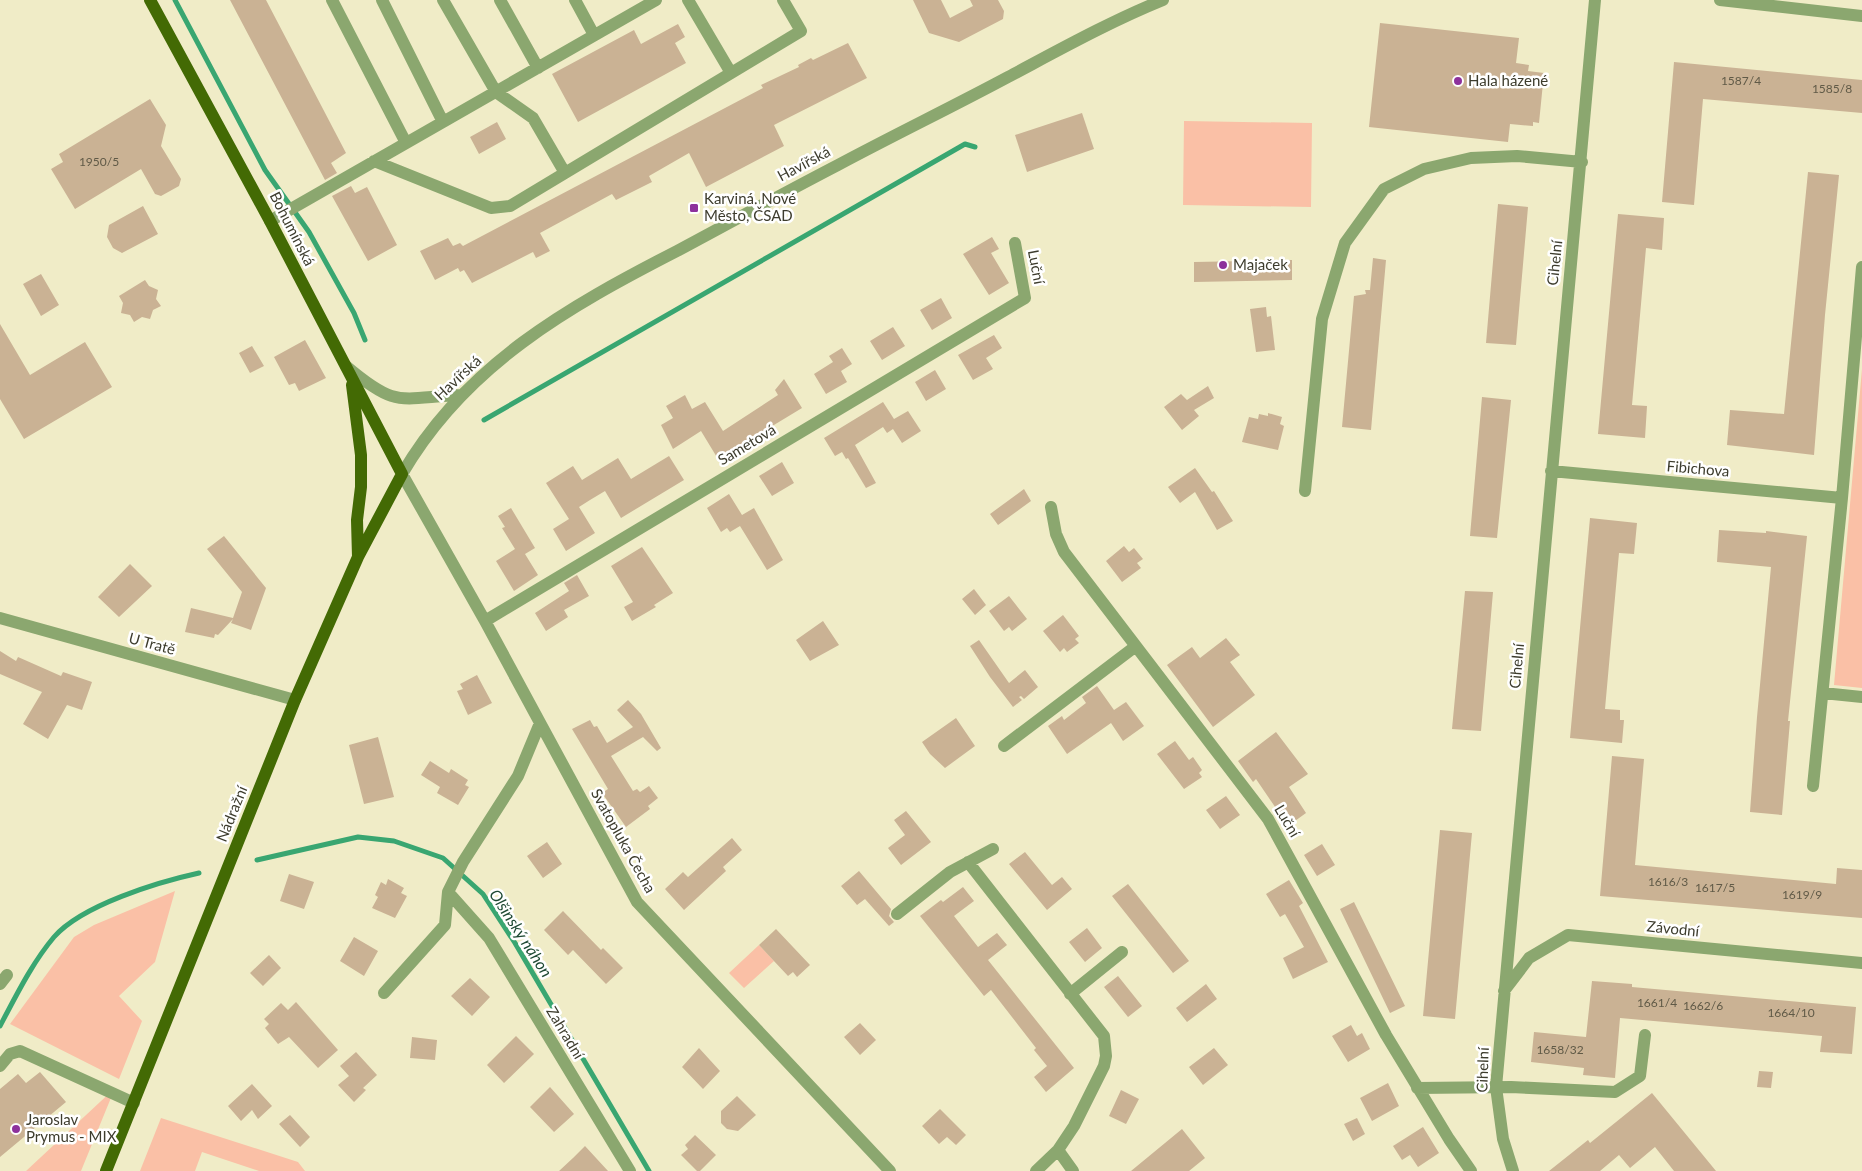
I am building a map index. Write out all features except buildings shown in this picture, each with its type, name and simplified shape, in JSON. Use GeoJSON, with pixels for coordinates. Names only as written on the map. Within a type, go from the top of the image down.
{"type":"FeatureCollection","features":[{"type":"Feature","properties":{"kind":"main road","name":"Bohumínská"},"geometry":{"type":"LineString","coordinates":[[150,0],[270,221],[402,474]]}},
{"type":"Feature","properties":{"kind":"main road"},"geometry":{"type":"LineString","coordinates":[[352,380],[361,455],[361,487],[357,520],[358,558]]}},
{"type":"Feature","properties":{"kind":"main road","name":"Nádražní"},"geometry":{"type":"LineString","coordinates":[[106,1171],[295,700],[358,558],[402,474]]}},
{"type":"Feature","properties":{"kind":"street"},"geometry":{"type":"LineString","coordinates":[[332,0],[406,143]]}},
{"type":"Feature","properties":{"kind":"street"},"geometry":{"type":"LineString","coordinates":[[382,0],[443,122]]}},
{"type":"Feature","properties":{"kind":"street"},"geometry":{"type":"LineString","coordinates":[[443,0],[496,92],[533,118],[565,173]]}},
{"type":"Feature","properties":{"kind":"street"},"geometry":{"type":"LineString","coordinates":[[500,0],[538,68]]}},
{"type":"Feature","properties":{"kind":"street"},"geometry":{"type":"LineString","coordinates":[[575,0],[594,35]]}},
{"type":"Feature","properties":{"kind":"street"},"geometry":{"type":"LineString","coordinates":[[270,221],[656,0]]}},
{"type":"Feature","properties":{"kind":"street"},"geometry":{"type":"LineString","coordinates":[[688,0],[731,73]]}},
{"type":"Feature","properties":{"kind":"street"},"geometry":{"type":"LineString","coordinates":[[374,161],[491,208],[510,206],[801,31],[782,0]]}},
{"type":"Feature","properties":{"kind":"street","name":"Havířská"},"geometry":{"type":"LineString","coordinates":[[402,474],[426,435],[460,395],[560,316],[617,282],[896,134],[1008,77],[1060,48],[1162,0]]}},
{"type":"Feature","properties":{"kind":"street","name":"Cihelní"},"geometry":{"type":"LineString","coordinates":[[1513,1171],[1503,1139],[1496,1087],[1551,471],[1582,162],[1595,0]]}},
{"type":"Feature","properties":{"kind":"street"},"geometry":{"type":"LineString","coordinates":[[1720,0],[1862,16]]}},
{"type":"Feature","properties":{"kind":"street"},"geometry":{"type":"LineString","coordinates":[[1304,491],[1322,319],[1345,243],[1384,189],[1424,169],[1471,158],[1517,156],[1582,162]]}},
{"type":"Feature","properties":{"kind":"street","name":"Luční"},"geometry":{"type":"LineString","coordinates":[[1015,243],[1025,298]]}},
{"type":"Feature","properties":{"kind":"street"},"geometry":{"type":"LineString","coordinates":[[1813,786],[1861,307],[1862,267]]}},
{"type":"Feature","properties":{"kind":"street","name":"Sametová"},"geometry":{"type":"LineString","coordinates":[[485,621],[1025,298]]}},
{"type":"Feature","properties":{"kind":"street"},"geometry":{"type":"LineString","coordinates":[[343,364],[368,385],[394,398],[421,399],[460,395]]}},
{"type":"Feature","properties":{"kind":"street","name":"Fibichova"},"geometry":{"type":"LineString","coordinates":[[1551,471],[1842,498]]}},
{"type":"Feature","properties":{"kind":"street","name":"Svatopluka Čecha"},"geometry":{"type":"LineString","coordinates":[[402,474],[485,621],[637,902],[890,1171]]}},
{"type":"Feature","properties":{"kind":"street","name":"Luční"},"geometry":{"type":"LineString","coordinates":[[1051,507],[1056,534],[1064,552],[1268,819],[1417,1088],[1471,1171]]}},
{"type":"Feature","properties":{"kind":"street","name":"U Tratě"},"geometry":{"type":"LineString","coordinates":[[0,618],[295,700]]}},
{"type":"Feature","properties":{"kind":"street"},"geometry":{"type":"LineString","coordinates":[[1004,746],[1136,646]]}},
{"type":"Feature","properties":{"kind":"street"},"geometry":{"type":"LineString","coordinates":[[1823,693],[1862,697]]}},
{"type":"Feature","properties":{"kind":"street"},"geometry":{"type":"LineString","coordinates":[[384,993],[445,925],[448,892],[463,862],[518,776],[540,723]]}},
{"type":"Feature","properties":{"kind":"street"},"geometry":{"type":"LineString","coordinates":[[897,914],[950,872],[993,849]]}},
{"type":"Feature","properties":{"kind":"street"},"geometry":{"type":"LineString","coordinates":[[968,862],[1104,1036],[1106,1056],[1104,1066],[1074,1126],[1058,1150],[1036,1171]]}},
{"type":"Feature","properties":{"kind":"street","name":"Zahradní"},"geometry":{"type":"LineString","coordinates":[[448,892],[489,938],[630,1171]]}},
{"type":"Feature","properties":{"kind":"street","name":"Závodní"},"geometry":{"type":"LineString","coordinates":[[1504,991],[1529,958],[1568,935],[1862,963]]}},
{"type":"Feature","properties":{"kind":"street"},"geometry":{"type":"LineString","coordinates":[[1070,994],[1122,952]]}},
{"type":"Feature","properties":{"kind":"street"},"geometry":{"type":"LineString","coordinates":[[1417,1088],[1496,1087],[1615,1092],[1640,1076],[1645,1035]]}},
{"type":"Feature","properties":{"kind":"street"},"geometry":{"type":"LineString","coordinates":[[0,1066],[10,1054],[20,1051],[134,1103]]}},
{"type":"Feature","properties":{"kind":"street"},"geometry":{"type":"LineString","coordinates":[[1058,1150],[1073,1171]]}},
{"type":"Feature","properties":{"kind":"shaded area"},"geometry":{"type":"Polygon","coordinates":[[[1184,121],[1312,123],[1311,207],[1183,205],[1184,121]]]}},
{"type":"Feature","properties":{"kind":"shaded area"},"geometry":{"type":"Polygon","coordinates":[[[1862,369],[1862,688],[1834,685],[1862,369]]]}},
{"type":"Feature","properties":{"kind":"shaded area"},"geometry":{"type":"Polygon","coordinates":[[[175,891],[155,962],[119,996],[142,1021],[119,1079],[10,1024],[74,937],[94,925],[175,891]]]}},
{"type":"Feature","properties":{"kind":"shaded area"},"geometry":{"type":"Polygon","coordinates":[[[759,945],[774,961],[744,988],[729,973],[759,945]]]}},
{"type":"Feature","properties":{"kind":"shaded area"},"geometry":{"type":"Polygon","coordinates":[[[115,1088],[81,1171],[26,1171],[115,1088]]]}},
{"type":"Feature","properties":{"kind":"shaded area"},"geometry":{"type":"Polygon","coordinates":[[[161,1118],[298,1162],[305,1171],[259,1171],[202,1152],[195,1171],[140,1171],[161,1118]]]}},
{"type":"Feature","properties":{"kind":"waterway"},"geometry":{"type":"LineString","coordinates":[[175,0],[265,170],[309,232],[354,313],[365,340]]}},
{"type":"Feature","properties":{"kind":"waterway"},"geometry":{"type":"LineString","coordinates":[[484,420],[965,144],[975,147]]}},
{"type":"Feature","properties":{"kind":"waterway","name":"Olšinský náhon"},"geometry":{"type":"LineString","coordinates":[[257,860],[358,837],[394,841],[443,858],[483,894],[515,943],[649,1171]]}},
{"type":"Feature","properties":{"kind":"waterway","name":"Olšinský náhon"},"geometry":{"type":"LineString","coordinates":[[0,1026],[39,958],[54,937],[67,925],[101,905],[122,896],[163,882],[199,873]]}},
{"type":"Feature","properties":{"kind":"place","name":"Hala házené"},"geometry":{"type":"Point","coordinates":[1458,81]}},
{"type":"Feature","properties":{"kind":"place","name":"Karviná, Nové Město, ČSAD"},"geometry":{"type":"Point","coordinates":[694,208]}},
{"type":"Feature","properties":{"kind":"place","name":"Majaček"},"geometry":{"type":"Point","coordinates":[1223,265]}},
{"type":"Feature","properties":{"kind":"place","name":"Jaroslav Prymus - MIX"},"geometry":{"type":"Point","coordinates":[16,1129]}}]}
